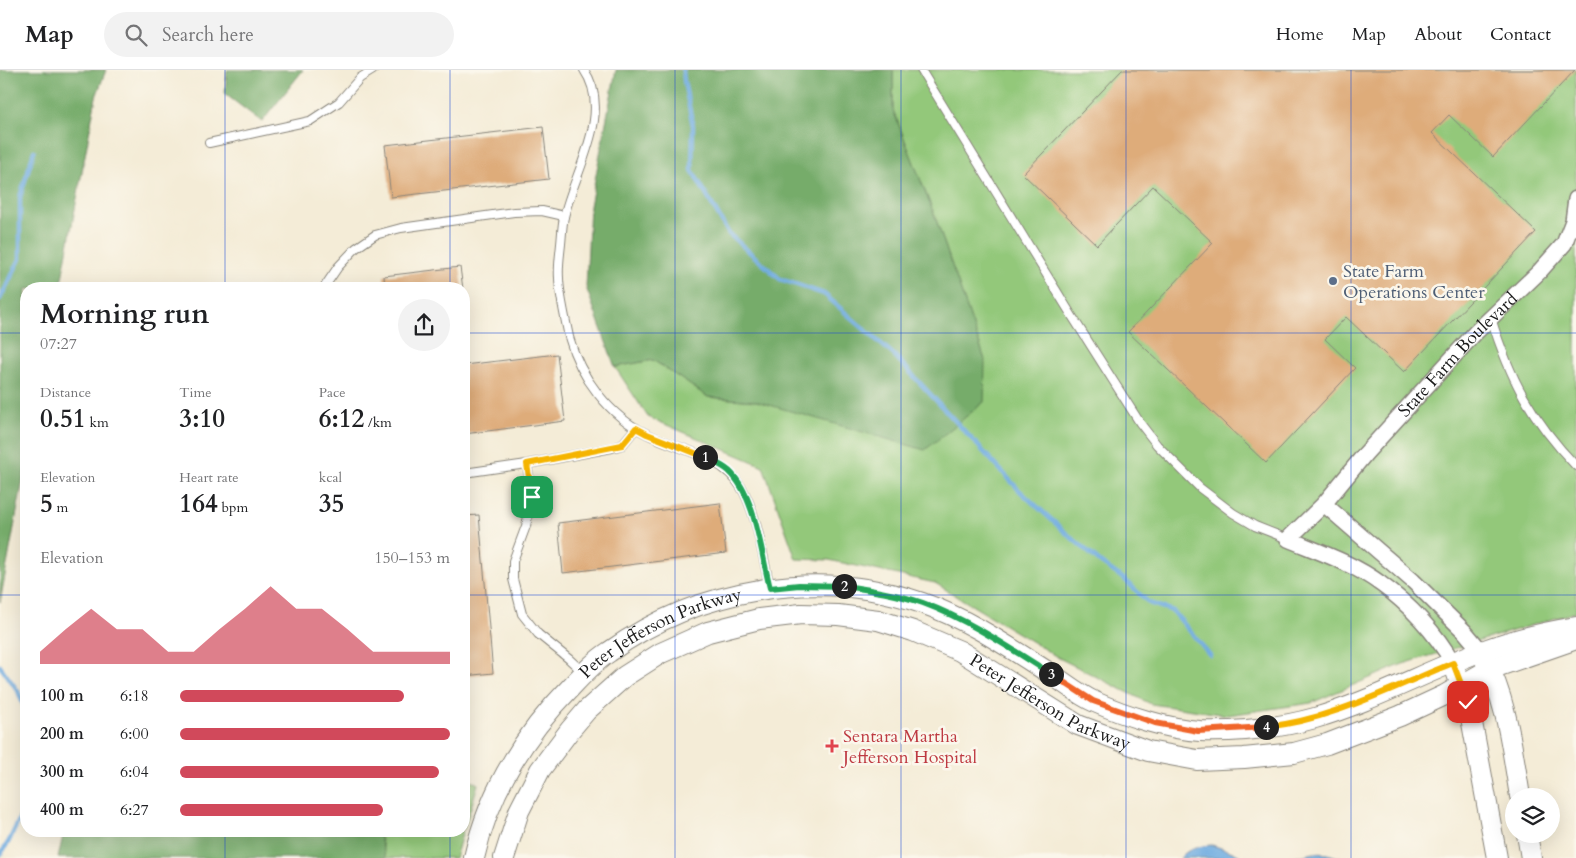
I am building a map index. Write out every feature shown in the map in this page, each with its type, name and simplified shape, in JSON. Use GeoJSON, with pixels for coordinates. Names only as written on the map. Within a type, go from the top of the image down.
{"type":"FeatureCollection","features":[{"type":"Feature","properties":{"kind":"street","name":"State Farm Boulevard"},"geometry":{"type":"LineString","coordinates":[[1288,539],[1324,504],[1365,454],[1491,318],[1539,272],[1564,244],[1574,221],[1576,199]]}},
{"type":"Feature","properties":{"kind":"street"},"geometry":{"type":"LineString","coordinates":[[1324,504],[1413,582],[1465,632],[1481,651],[1490,669],[1502,706],[1518,788]]}},
{"type":"Feature","properties":{"kind":"street"},"geometry":{"type":"LineString","coordinates":[[1288,539],[1357,569],[1380,583],[1400,599],[1444,648],[1453,663],[1470,712],[1497,858]]}},
{"type":"Feature","properties":{"kind":"street","name":"Peter Jefferson Parkway"},"geometry":{"type":"LineString","coordinates":[[474,858],[492,799],[516,754],[547,712],[584,673],[607,652],[648,627],[699,604],[753,590],[799,585],[840,586],[884,592],[924,603],[973,626],[1093,701],[1155,723],[1198,731],[1283,725],[1316,718],[1481,651],[1576,627]]}},
{"type":"Feature","properties":{"kind":"street","name":"Peter Jefferson Parkway"},"geometry":{"type":"LineString","coordinates":[[504,858],[519,810],[540,770],[587,710],[625,676],[662,653],[708,632],[758,619],[801,614],[838,615],[878,620],[914,631],[960,651],[1078,725],[1148,751],[1196,760],[1294,753],[1327,744],[1400,716],[1462,686],[1490,669],[1576,639]]}},
{"type":"Feature","properties":{"kind":"street"},"geometry":{"type":"LineString","coordinates":[[1528,843],[1531,858]]}},
{"type":"Feature","properties":{"kind":"lane"},"geometry":{"type":"LineString","coordinates":[[209,142],[310,121],[339,102],[360,78],[373,70]]}},
{"type":"Feature","properties":{"kind":"lane"},"geometry":{"type":"LineString","coordinates":[[584,70],[591,81],[596,104],[594,124],[564,216],[558,279],[570,338],[580,368],[620,419],[647,434],[706,458],[728,471],[742,487],[752,513],[770,588]]}},
{"type":"Feature","properties":{"kind":"lane"},"geometry":{"type":"LineString","coordinates":[[921,70],[1072,316],[1140,423],[1157,445],[1200,488],[1234,513],[1256,526],[1288,539]]}},
{"type":"Feature","properties":{"kind":"lane"},"geometry":{"type":"LineString","coordinates":[[328,282],[338,267],[356,248],[375,235],[401,228],[514,212],[542,211],[564,216]]}},
{"type":"Feature","properties":{"kind":"lane"},"geometry":{"type":"LineString","coordinates":[[1491,318],[1502,354],[1528,406],[1543,429],[1576,466]]}},
{"type":"Feature","properties":{"kind":"lane"},"geometry":{"type":"LineString","coordinates":[[470,471],[527,464],[622,445],[636,428]]}},
{"type":"Feature","properties":{"kind":"lane"},"geometry":{"type":"LineString","coordinates":[[527,464],[532,497],[526,526],[513,561],[514,579],[522,614],[538,634],[584,673]]}},
{"type":"Feature","properties":{"kind":"green space"},"geometry":{"type":"Polygon","coordinates":[[[0,70],[106,70],[96,97],[61,282],[20,282],[20,496],[0,602],[0,70]]]}},
{"type":"Feature","properties":{"kind":"green space"},"geometry":{"type":"Polygon","coordinates":[[[227,70],[303,70],[262,122],[225,94],[227,70]]]}},
{"type":"Feature","properties":{"kind":"green space"},"geometry":{"type":"Polygon","coordinates":[[[616,70],[893,70],[893,110],[934,214],[985,360],[984,402],[925,450],[756,401],[708,397],[653,360],[615,367],[586,287],[590,206],[616,70]]]}},
{"type":"Feature","properties":{"kind":"green space"},"geometry":{"type":"Polygon","coordinates":[[[893,70],[1576,70],[1576,612],[1403,664],[1311,703],[1228,715],[1151,704],[1059,658],[935,583],[829,560],[796,559],[763,466],[648,417],[615,367],[653,360],[708,397],[756,401],[985,360],[934,214],[893,110],[893,70]]]}},
{"type":"Feature","properties":{"kind":"green space"},"geometry":{"type":"Polygon","coordinates":[[[470,780],[478,784],[470,810],[470,780]]]}},
{"type":"Feature","properties":{"kind":"green space"},"geometry":{"type":"Polygon","coordinates":[[[63,837],[380,837],[386,858],[58,858],[63,837]]]}},
{"type":"Feature","properties":{"kind":"green space"},"geometry":{"type":"Polygon","coordinates":[[[380,837],[461,837],[455,858],[386,858],[380,837]]]}},
{"type":"Feature","properties":{"kind":"water"},"geometry":{"type":"Polygon","coordinates":[[[1212,845],[1244,858],[1180,858],[1195,848],[1212,845]]]}},
{"type":"Feature","properties":{"kind":"water"},"geometry":{"type":"Polygon","coordinates":[[[1314,853],[1328,854],[1340,858],[1293,858],[1314,853]]]}},
{"type":"Feature","properties":{"kind":"building","name":"State Farm Operations Center"},"geometry":{"type":"Polygon","coordinates":[[[1122,70],[1575,70],[1493,157],[1449,115],[1432,133],[1536,232],[1404,372],[1346,317],[1325,339],[1355,368],[1266,463],[1128,332],[1213,243],[1153,186],[1097,245],[1023,174],[1122,70]]]}},
{"type":"Feature","properties":{"kind":"building"},"geometry":{"type":"Polygon","coordinates":[[[543,127],[549,179],[391,197],[385,145],[543,127]]]}},
{"type":"Feature","properties":{"kind":"building"},"geometry":{"type":"Polygon","coordinates":[[[460,267],[462,282],[384,282],[384,276],[460,267]]]}},
{"type":"Feature","properties":{"kind":"building"},"geometry":{"type":"Polygon","coordinates":[[[557,354],[565,421],[470,433],[470,364],[557,354]]]}},
{"type":"Feature","properties":{"kind":"building"},"geometry":{"type":"Polygon","coordinates":[[[720,503],[726,553],[563,573],[558,523],[720,503]]]}},
{"type":"Feature","properties":{"kind":"building"},"geometry":{"type":"Polygon","coordinates":[[[479,515],[493,673],[470,675],[470,516],[479,515]]]}},
{"type":"Feature","properties":{"kind":"waterway"},"geometry":{"type":"LineString","coordinates":[[683,70],[693,126],[692,170],[729,234],[780,279],[824,294],[894,355],[1020,491],[1101,563],[1124,579],[1149,603],[1173,611],[1210,655]]}},
{"type":"Feature","properties":{"kind":"waterway"},"geometry":{"type":"LineString","coordinates":[[0,299],[20,259],[20,197],[34,151]]}},
{"type":"Feature","properties":{"kind":"waterway"},"geometry":{"type":"LineString","coordinates":[[0,666],[20,696]]}},
{"type":"Feature","properties":{"kind":"waterway"},"geometry":{"type":"LineString","coordinates":[[0,855],[20,818]]}},
{"type":"Feature","properties":{"kind":"place","name":"State Farm Operations Center"},"geometry":{"type":"Point","coordinates":[1333,281]}},
{"type":"Feature","properties":{"kind":"place","name":"Sentara Martha Jefferson Hospital"},"geometry":{"type":"Point","coordinates":[832,746]}},
{"type":"Feature","properties":{"kind":"route"},"geometry":{"type":"LineString","coordinates":[[532,497],[527,464],[622,445],[636,428],[706,458],[728,471],[742,487],[752,513],[770,588],[799,585],[840,586],[884,592],[924,603],[973,626],[1093,701],[1155,723],[1198,731],[1283,725],[1316,718],[1453,663],[1468,702]]}}]}
